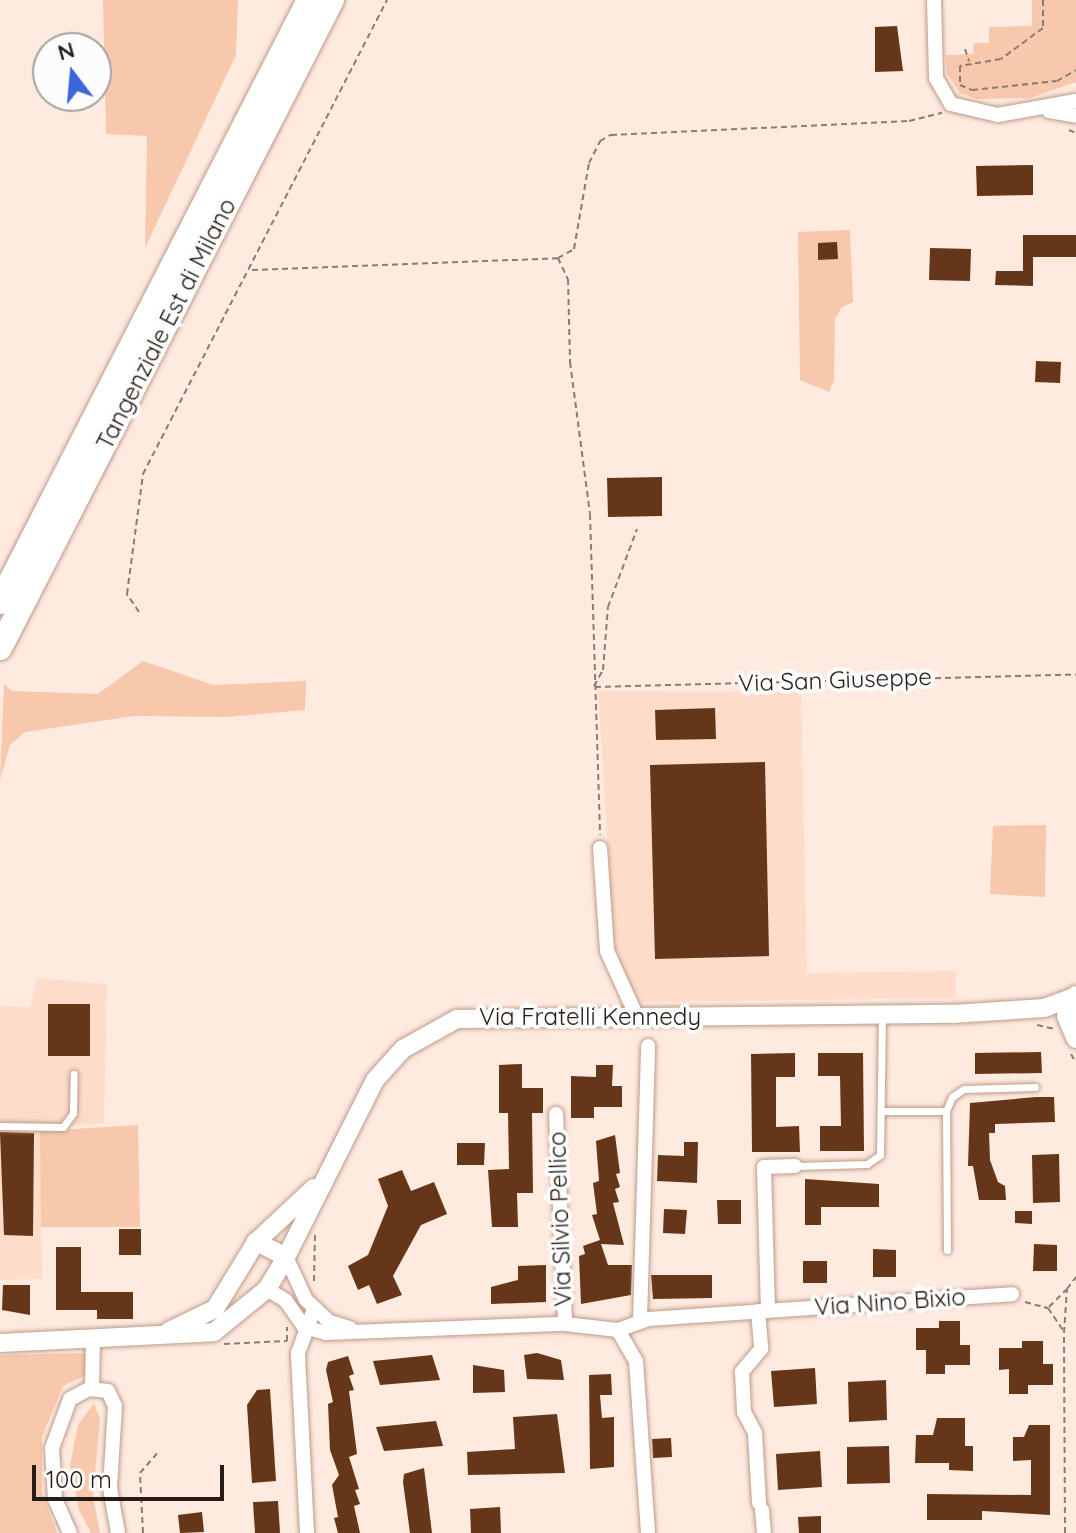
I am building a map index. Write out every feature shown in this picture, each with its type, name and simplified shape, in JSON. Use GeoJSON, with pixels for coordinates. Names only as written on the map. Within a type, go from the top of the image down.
{"type":"FeatureCollection","features":[{"type":"Feature","properties":{"kind":"highway","name":"Tangenziale Est di Milano"},"geometry":{"type":"LineString","coordinates":[[0,602],[309,0]]}},
{"type":"Feature","properties":{"kind":"highway","name":"Tangenziale Est di Milano"},"geometry":{"type":"LineString","coordinates":[[0,648],[332,0]]}},
{"type":"Feature","properties":{"kind":"street"},"geometry":{"type":"LineString","coordinates":[[934,0],[936,78],[951,104],[980,115],[1041,111],[1076,116]]}},
{"type":"Feature","properties":{"kind":"street"},"geometry":{"type":"LineString","coordinates":[[1041,111],[1076,101]]}},
{"type":"Feature","properties":{"kind":"street"},"geometry":{"type":"LineString","coordinates":[[600,848],[607,951],[637,1017]]}},
{"type":"Feature","properties":{"kind":"street"},"geometry":{"type":"LineString","coordinates":[[1068,1038],[1066,1014],[1075,996]]}},
{"type":"Feature","properties":{"kind":"street","name":"Via Fratelli Kennedy"},"geometry":{"type":"LineString","coordinates":[[286,1257],[375,1080],[403,1049],[437,1027],[480,1017],[882,1015],[1030,1010],[1075,996]]}},
{"type":"Feature","properties":{"kind":"street","name":"Via Fratelli Kennedy"},"geometry":{"type":"LineString","coordinates":[[1030,1010],[1056,1019],[1068,1038]]}},
{"type":"Feature","properties":{"kind":"street"},"geometry":{"type":"LineString","coordinates":[[640,1320],[648,1046]]}},
{"type":"Feature","properties":{"kind":"street","name":"Via Silvio Pellico"},"geometry":{"type":"LineString","coordinates":[[556,1114],[565,1324]]}},
{"type":"Feature","properties":{"kind":"street"},"geometry":{"type":"LineString","coordinates":[[764,1533],[755,1433],[744,1412],[742,1372],[761,1349],[764,1167],[795,1166]]}},
{"type":"Feature","properties":{"kind":"street","name":"Via Fratelli Kennedy"},"geometry":{"type":"LineString","coordinates":[[248,1253],[328,1172]]}},
{"type":"Feature","properties":{"kind":"street"},"geometry":{"type":"LineString","coordinates":[[248,1253],[286,1257]]}},
{"type":"Feature","properties":{"kind":"street"},"geometry":{"type":"LineString","coordinates":[[248,1253],[250,1280],[267,1289],[292,1311],[304,1327]]}},
{"type":"Feature","properties":{"kind":"street"},"geometry":{"type":"LineString","coordinates":[[147,1337],[204,1318],[226,1298],[248,1253]]}},
{"type":"Feature","properties":{"kind":"street"},"geometry":{"type":"LineString","coordinates":[[0,1343],[214,1332],[267,1289],[286,1257]]}},
{"type":"Feature","properties":{"kind":"street"},"geometry":{"type":"LineString","coordinates":[[286,1257],[310,1305],[298,1353],[307,1533]]}},
{"type":"Feature","properties":{"kind":"street","name":"Via Nino Bixio"},"geometry":{"type":"LineString","coordinates":[[622,1334],[640,1320],[1012,1294]]}},
{"type":"Feature","properties":{"kind":"street","name":"Via Silvio Pellico"},"geometry":{"type":"LineString","coordinates":[[310,1305],[330,1322],[366,1331]]}},
{"type":"Feature","properties":{"kind":"street","name":"Via Silvio Pellico"},"geometry":{"type":"LineString","coordinates":[[304,1327],[326,1333],[565,1324],[622,1334]]}},
{"type":"Feature","properties":{"kind":"street"},"geometry":{"type":"LineString","coordinates":[[622,1334],[636,1361],[648,1533]]}},
{"type":"Feature","properties":{"kind":"street"},"geometry":{"type":"LineString","coordinates":[[92,1389],[93,1339]]}},
{"type":"Feature","properties":{"kind":"street"},"geometry":{"type":"LineString","coordinates":[[70,1533],[54,1491],[53,1441],[72,1396],[92,1389],[109,1392],[116,1411],[110,1488],[118,1533]]}},
{"type":"Feature","properties":{"kind":"lane"},"geometry":{"type":"LineString","coordinates":[[795,1166],[875,1161],[882,1144],[882,1015]]}},
{"type":"Feature","properties":{"kind":"lane"},"geometry":{"type":"LineString","coordinates":[[0,1126],[63,1127],[73,1113],[74,1074]]}},
{"type":"Feature","properties":{"kind":"lane"},"geometry":{"type":"LineString","coordinates":[[947,1250],[946,1111],[952,1097],[964,1089],[1035,1087]]}},
{"type":"Feature","properties":{"kind":"lane"},"geometry":{"type":"LineString","coordinates":[[882,1111],[946,1111]]}},
{"type":"Feature","properties":{"kind":"path"},"geometry":{"type":"LineString","coordinates":[[139,612],[127,594],[143,474],[252,270],[257,251],[387,0]]}},
{"type":"Feature","properties":{"kind":"path"},"geometry":{"type":"LineString","coordinates":[[1043,0],[1043,28],[1001,59],[969,62],[960,66],[957,79],[972,90],[1057,81],[1076,70]]}},
{"type":"Feature","properties":{"kind":"path"},"geometry":{"type":"LineString","coordinates":[[965,49],[969,62]]}},
{"type":"Feature","properties":{"kind":"path"},"geometry":{"type":"LineString","coordinates":[[252,270],[558,258],[574,249],[589,163],[600,141],[611,135],[909,121],[939,116],[951,104]]}},
{"type":"Feature","properties":{"kind":"path"},"geometry":{"type":"LineString","coordinates":[[558,258],[568,279],[570,362],[590,514],[600,848]]}},
{"type":"Feature","properties":{"kind":"path"},"geometry":{"type":"LineString","coordinates":[[594,687],[603,670],[608,607],[637,529]]}},
{"type":"Feature","properties":{"kind":"path","name":"Via San Giuseppe"},"geometry":{"type":"LineString","coordinates":[[594,687],[1076,674]]}},
{"type":"Feature","properties":{"kind":"path"},"geometry":{"type":"LineString","coordinates":[[1030,1010],[1034,1024],[1068,1038],[1076,1063]]}},
{"type":"Feature","properties":{"kind":"path"},"geometry":{"type":"LineString","coordinates":[[310,1305],[316,1229]]}},
{"type":"Feature","properties":{"kind":"path"},"geometry":{"type":"LineString","coordinates":[[1048,1308],[1076,1277]]}},
{"type":"Feature","properties":{"kind":"path"},"geometry":{"type":"LineString","coordinates":[[1065,1533],[1064,1333],[1067,1289]]}},
{"type":"Feature","properties":{"kind":"path"},"geometry":{"type":"LineString","coordinates":[[1012,1294],[1015,1301],[1048,1308],[1064,1333]]}},
{"type":"Feature","properties":{"kind":"path"},"geometry":{"type":"LineString","coordinates":[[215,1344],[287,1341],[287,1314],[292,1311]]}},
{"type":"Feature","properties":{"kind":"path"},"geometry":{"type":"LineString","coordinates":[[143,1533],[140,1473],[160,1450]]}},
{"type":"Feature","properties":{"kind":"shaded area"},"geometry":{"type":"Polygon","coordinates":[[[103,0],[238,0],[236,55],[145,248],[147,136],[106,134],[106,112],[112,112],[112,32],[104,32],[103,0]]]}},
{"type":"Feature","properties":{"kind":"shaded area"},"geometry":{"type":"Polygon","coordinates":[[[1032,0],[1076,0],[1076,82],[1030,98],[977,99],[960,93],[947,73],[946,55],[973,54],[974,43],[989,43],[989,27],[1032,26],[1032,0]]]}},
{"type":"Feature","properties":{"kind":"shaded area"},"geometry":{"type":"Polygon","coordinates":[[[850,230],[853,302],[841,308],[835,319],[834,381],[829,392],[800,380],[798,232],[850,230]]]}},
{"type":"Feature","properties":{"kind":"shaded area"},"geometry":{"type":"Polygon","coordinates":[[[143,661],[213,685],[306,681],[305,710],[227,717],[134,716],[25,732],[10,745],[0,780],[4,684],[12,691],[98,694],[143,661]]]}},
{"type":"Feature","properties":{"kind":"shaded area"},"geometry":{"type":"Polygon","coordinates":[[[598,691],[801,692],[807,973],[956,971],[956,998],[639,1002],[614,948],[598,691]]]}},
{"type":"Feature","properties":{"kind":"shaded area"},"geometry":{"type":"Polygon","coordinates":[[[1046,825],[1045,897],[990,894],[993,826],[1046,825]]]}},
{"type":"Feature","properties":{"kind":"shaded area"},"geometry":{"type":"Polygon","coordinates":[[[37,978],[107,984],[104,1123],[40,1128],[42,1279],[0,1280],[0,1006],[30,1007],[37,978]]]}},
{"type":"Feature","properties":{"kind":"shaded area"},"geometry":{"type":"Polygon","coordinates":[[[138,1125],[140,1227],[41,1227],[40,1131],[138,1125]]]}},
{"type":"Feature","properties":{"kind":"shaded area"},"geometry":{"type":"Polygon","coordinates":[[[87,1353],[85,1376],[63,1386],[42,1437],[42,1493],[57,1533],[0,1533],[0,1355],[87,1353]]]}},
{"type":"Feature","properties":{"kind":"shaded area"},"geometry":{"type":"Polygon","coordinates":[[[94,1403],[100,1419],[93,1496],[100,1533],[91,1533],[79,1510],[70,1465],[78,1425],[94,1403]]]}},
{"type":"Feature","properties":{"kind":"building"},"geometry":{"type":"Polygon","coordinates":[[[897,26],[903,71],[875,72],[875,27],[897,26]]]}},
{"type":"Feature","properties":{"kind":"building"},"geometry":{"type":"Polygon","coordinates":[[[1033,165],[1033,195],[977,196],[976,166],[1033,165]]]}},
{"type":"Feature","properties":{"kind":"building"},"geometry":{"type":"Polygon","coordinates":[[[1023,235],[1076,235],[1076,257],[1033,257],[1033,286],[995,285],[996,271],[1023,271],[1023,235]]]}},
{"type":"Feature","properties":{"kind":"building"},"geometry":{"type":"Polygon","coordinates":[[[837,242],[838,259],[818,260],[818,243],[837,242]]]}},
{"type":"Feature","properties":{"kind":"building"},"geometry":{"type":"Polygon","coordinates":[[[930,248],[971,249],[970,281],[929,280],[930,248]]]}},
{"type":"Feature","properties":{"kind":"building"},"geometry":{"type":"Polygon","coordinates":[[[1036,361],[1061,362],[1060,383],[1035,382],[1036,361]]]}},
{"type":"Feature","properties":{"kind":"building"},"geometry":{"type":"Polygon","coordinates":[[[662,477],[662,516],[608,517],[607,478],[662,477]]]}},
{"type":"Feature","properties":{"kind":"building"},"geometry":{"type":"Polygon","coordinates":[[[715,708],[716,739],[656,740],[655,710],[715,708]]]}},
{"type":"Feature","properties":{"kind":"building"},"geometry":{"type":"Polygon","coordinates":[[[765,762],[769,956],[655,959],[650,765],[765,762]]]}},
{"type":"Feature","properties":{"kind":"building"},"geometry":{"type":"Polygon","coordinates":[[[48,1004],[90,1004],[90,1056],[48,1056],[48,1004]]]}},
{"type":"Feature","properties":{"kind":"building"},"geometry":{"type":"Polygon","coordinates":[[[1041,1052],[1042,1073],[975,1074],[975,1053],[1041,1052]]]}},
{"type":"Feature","properties":{"kind":"building"},"geometry":{"type":"Polygon","coordinates":[[[795,1053],[795,1077],[776,1077],[776,1127],[799,1126],[800,1152],[752,1152],[751,1054],[795,1053]]]}},
{"type":"Feature","properties":{"kind":"building"},"geometry":{"type":"Polygon","coordinates":[[[818,1053],[863,1053],[864,1151],[820,1151],[820,1126],[841,1126],[840,1076],[818,1076],[818,1053]]]}},
{"type":"Feature","properties":{"kind":"building"},"geometry":{"type":"Polygon","coordinates":[[[522,1064],[522,1088],[543,1088],[543,1113],[532,1113],[533,1193],[517,1193],[518,1227],[492,1227],[488,1170],[509,1169],[508,1113],[499,1113],[499,1065],[522,1064]]]}},
{"type":"Feature","properties":{"kind":"building"},"geometry":{"type":"Polygon","coordinates":[[[596,1065],[613,1065],[612,1086],[622,1086],[622,1107],[594,1107],[594,1118],[571,1118],[571,1076],[596,1077],[596,1065]]]}},
{"type":"Feature","properties":{"kind":"building"},"geometry":{"type":"Polygon","coordinates":[[[1054,1097],[1055,1122],[995,1124],[995,1133],[989,1133],[990,1160],[998,1182],[1005,1186],[1006,1200],[979,1200],[973,1166],[968,1166],[970,1103],[1054,1097]]]}},
{"type":"Feature","properties":{"kind":"building"},"geometry":{"type":"Polygon","coordinates":[[[0,1132],[34,1133],[33,1236],[4,1235],[0,1132]]]}},
{"type":"Feature","properties":{"kind":"building"},"geometry":{"type":"Polygon","coordinates":[[[615,1135],[620,1173],[616,1174],[620,1187],[615,1189],[619,1202],[613,1203],[624,1245],[601,1244],[608,1265],[632,1265],[631,1295],[581,1304],[579,1256],[585,1254],[583,1246],[600,1240],[592,1215],[597,1214],[593,1183],[599,1181],[596,1141],[615,1135]]]}},
{"type":"Feature","properties":{"kind":"building"},"geometry":{"type":"Polygon","coordinates":[[[684,1142],[698,1142],[697,1183],[657,1181],[658,1155],[684,1156],[684,1142]]]}},
{"type":"Feature","properties":{"kind":"building"},"geometry":{"type":"Polygon","coordinates":[[[457,1143],[485,1143],[484,1165],[457,1165],[457,1143]]]}},
{"type":"Feature","properties":{"kind":"building"},"geometry":{"type":"Polygon","coordinates":[[[1059,1154],[1060,1202],[1033,1203],[1032,1155],[1059,1154]]]}},
{"type":"Feature","properties":{"kind":"building"},"geometry":{"type":"Polygon","coordinates":[[[402,1170],[411,1191],[434,1182],[447,1214],[421,1225],[393,1276],[402,1295],[377,1304],[369,1285],[358,1290],[348,1266],[368,1255],[388,1206],[378,1179],[402,1170]]]}},
{"type":"Feature","properties":{"kind":"building"},"geometry":{"type":"Polygon","coordinates":[[[805,1179],[879,1184],[879,1207],[821,1207],[821,1225],[805,1225],[805,1179]]]}},
{"type":"Feature","properties":{"kind":"building"},"geometry":{"type":"Polygon","coordinates":[[[717,1200],[741,1200],[741,1224],[718,1224],[717,1200]]]}},
{"type":"Feature","properties":{"kind":"building"},"geometry":{"type":"Polygon","coordinates":[[[664,1209],[687,1210],[685,1234],[663,1233],[664,1209]]]}},
{"type":"Feature","properties":{"kind":"building"},"geometry":{"type":"Polygon","coordinates":[[[1015,1211],[1032,1211],[1032,1224],[1015,1223],[1015,1211]]]}},
{"type":"Feature","properties":{"kind":"building"},"geometry":{"type":"Polygon","coordinates":[[[119,1229],[141,1229],[141,1255],[119,1255],[119,1229]]]}},
{"type":"Feature","properties":{"kind":"building"},"geometry":{"type":"Polygon","coordinates":[[[1034,1244],[1057,1245],[1057,1271],[1033,1271],[1034,1244]]]}},
{"type":"Feature","properties":{"kind":"building"},"geometry":{"type":"Polygon","coordinates":[[[56,1247],[81,1247],[81,1292],[133,1292],[133,1319],[97,1319],[97,1310],[56,1310],[56,1247]]]}},
{"type":"Feature","properties":{"kind":"building"},"geometry":{"type":"Polygon","coordinates":[[[873,1249],[896,1250],[896,1277],[873,1277],[873,1249]]]}},
{"type":"Feature","properties":{"kind":"building"},"geometry":{"type":"Polygon","coordinates":[[[803,1261],[827,1261],[827,1283],[803,1283],[803,1261]]]}},
{"type":"Feature","properties":{"kind":"building"},"geometry":{"type":"Polygon","coordinates":[[[546,1265],[546,1302],[491,1304],[491,1287],[518,1280],[518,1266],[546,1265]]]}},
{"type":"Feature","properties":{"kind":"building"},"geometry":{"type":"Polygon","coordinates":[[[651,1275],[712,1275],[712,1298],[653,1299],[651,1275]]]}},
{"type":"Feature","properties":{"kind":"building"},"geometry":{"type":"Polygon","coordinates":[[[3,1285],[30,1285],[30,1315],[2,1310],[3,1285]]]}},
{"type":"Feature","properties":{"kind":"building"},"geometry":{"type":"Polygon","coordinates":[[[939,1321],[960,1321],[960,1345],[970,1345],[970,1365],[945,1365],[945,1374],[926,1374],[926,1350],[916,1350],[916,1328],[939,1328],[939,1321]]]}},
{"type":"Feature","properties":{"kind":"building"},"geometry":{"type":"Polygon","coordinates":[[[1022,1341],[1043,1341],[1043,1364],[1053,1364],[1053,1385],[1028,1385],[1028,1394],[1009,1394],[1009,1369],[999,1370],[999,1348],[1022,1348],[1022,1341]]]}},
{"type":"Feature","properties":{"kind":"building"},"geometry":{"type":"Polygon","coordinates":[[[537,1353],[561,1360],[564,1380],[527,1379],[524,1355],[537,1353]]]}},
{"type":"Feature","properties":{"kind":"building"},"geometry":{"type":"Polygon","coordinates":[[[432,1355],[440,1380],[380,1385],[373,1361],[432,1355]]]}},
{"type":"Feature","properties":{"kind":"building"},"geometry":{"type":"Polygon","coordinates":[[[348,1356],[354,1374],[349,1376],[354,1390],[349,1391],[357,1454],[349,1457],[359,1489],[355,1490],[360,1504],[354,1506],[360,1533],[338,1533],[334,1518],[338,1517],[332,1485],[339,1475],[330,1450],[328,1404],[333,1402],[326,1370],[328,1362],[348,1356]]]}},
{"type":"Feature","properties":{"kind":"building"},"geometry":{"type":"Polygon","coordinates":[[[473,1365],[504,1370],[505,1392],[473,1393],[473,1365]]]}},
{"type":"Feature","properties":{"kind":"building"},"geometry":{"type":"Polygon","coordinates":[[[815,1368],[817,1404],[774,1407],[771,1371],[815,1368]]]}},
{"type":"Feature","properties":{"kind":"building"},"geometry":{"type":"Polygon","coordinates":[[[611,1374],[612,1395],[600,1395],[602,1418],[614,1417],[614,1467],[590,1469],[589,1375],[611,1374]]]}},
{"type":"Feature","properties":{"kind":"building"},"geometry":{"type":"Polygon","coordinates":[[[886,1380],[887,1420],[849,1422],[848,1382],[886,1380]]]}},
{"type":"Feature","properties":{"kind":"building"},"geometry":{"type":"Polygon","coordinates":[[[270,1389],[276,1481],[252,1483],[247,1405],[257,1390],[270,1389]]]}},
{"type":"Feature","properties":{"kind":"building"},"geometry":{"type":"Polygon","coordinates":[[[557,1414],[565,1473],[468,1475],[467,1452],[515,1449],[513,1417],[557,1414]]]}},
{"type":"Feature","properties":{"kind":"building"},"geometry":{"type":"Polygon","coordinates":[[[937,1418],[965,1418],[965,1446],[973,1446],[973,1471],[949,1470],[949,1463],[915,1463],[916,1435],[933,1435],[937,1418]]]}},
{"type":"Feature","properties":{"kind":"building"},"geometry":{"type":"Polygon","coordinates":[[[436,1421],[443,1446],[384,1451],[376,1427],[436,1421]]]}},
{"type":"Feature","properties":{"kind":"building"},"geometry":{"type":"Polygon","coordinates":[[[1029,1425],[1050,1425],[1050,1515],[982,1511],[982,1520],[927,1520],[927,1494],[1031,1495],[1031,1460],[1013,1461],[1013,1437],[1024,1437],[1029,1425]]]}},
{"type":"Feature","properties":{"kind":"building"},"geometry":{"type":"Polygon","coordinates":[[[671,1438],[672,1457],[653,1458],[652,1439],[671,1438]]]}},
{"type":"Feature","properties":{"kind":"building"},"geometry":{"type":"Polygon","coordinates":[[[889,1446],[890,1483],[847,1484],[847,1447],[889,1446]]]}},
{"type":"Feature","properties":{"kind":"building"},"geometry":{"type":"Polygon","coordinates":[[[820,1451],[822,1487],[778,1490],[776,1454],[820,1451]]]}},
{"type":"Feature","properties":{"kind":"building"},"geometry":{"type":"Polygon","coordinates":[[[424,1468],[432,1533],[410,1533],[404,1474],[424,1468]]]}},
{"type":"Feature","properties":{"kind":"building"},"geometry":{"type":"Polygon","coordinates":[[[278,1501],[280,1533],[255,1533],[253,1502],[278,1501]]]}},
{"type":"Feature","properties":{"kind":"building"},"geometry":{"type":"Polygon","coordinates":[[[500,1507],[501,1533],[471,1533],[470,1509],[500,1507]]]}},
{"type":"Feature","properties":{"kind":"building"},"geometry":{"type":"Polygon","coordinates":[[[202,1512],[204,1532],[180,1533],[178,1515],[202,1512]]]}},
{"type":"Feature","properties":{"kind":"building"},"geometry":{"type":"Polygon","coordinates":[[[821,1516],[821,1533],[799,1533],[798,1517],[821,1516]]]}}]}
